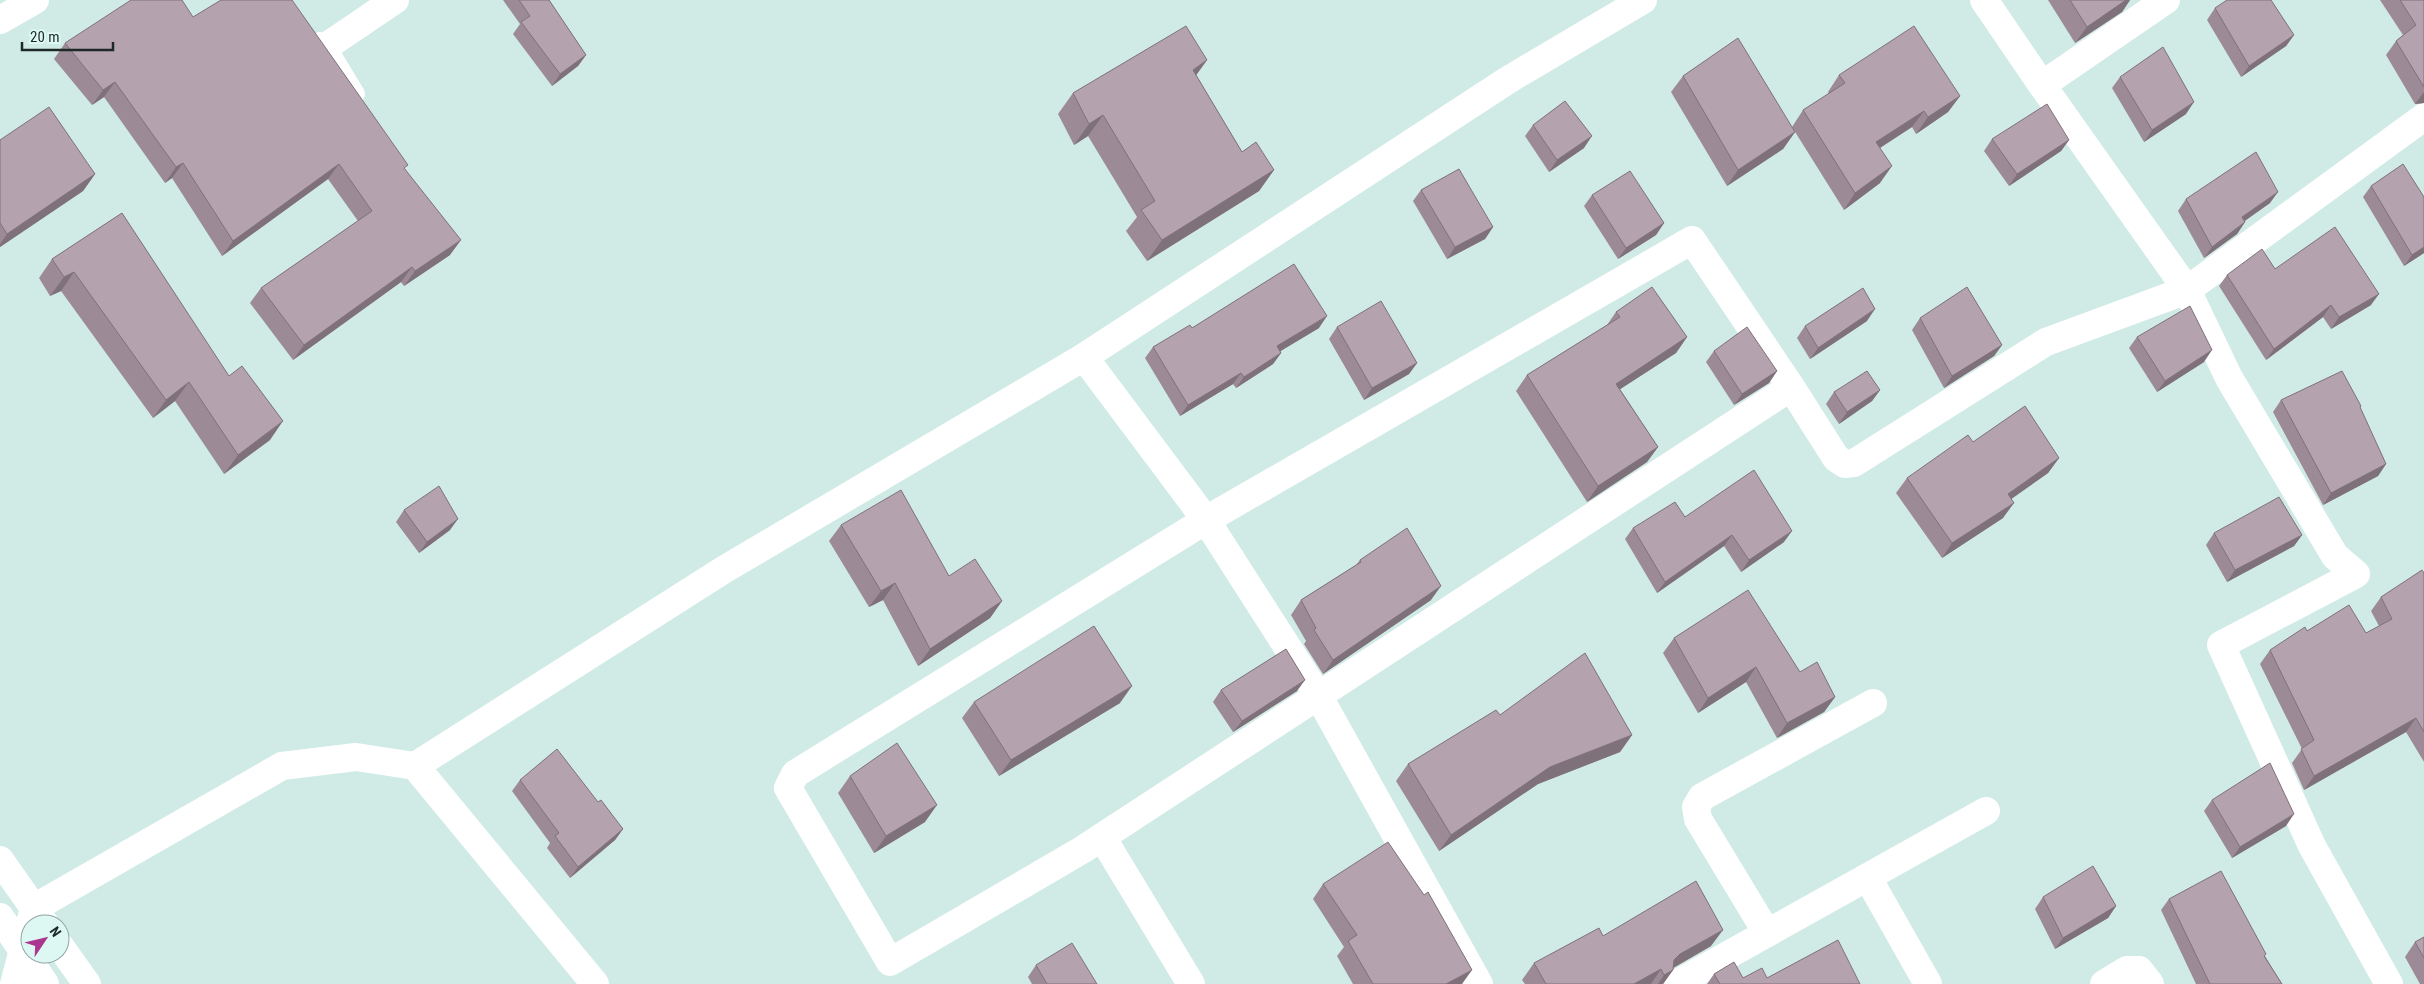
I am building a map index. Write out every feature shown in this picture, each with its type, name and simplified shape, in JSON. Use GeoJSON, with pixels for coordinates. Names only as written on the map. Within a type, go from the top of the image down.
{"type":"FeatureCollection","features":[{"type":"Feature","properties":{"kind":"street"},"geometry":{"type":"LineString","coordinates":[[0,20],[35,0]]}},
{"type":"Feature","properties":{"kind":"street"},"geometry":{"type":"LineString","coordinates":[[318,40],[395,0]]}},
{"type":"Feature","properties":{"kind":"street"},"geometry":{"type":"LineString","coordinates":[[43,914],[282,766],[356,757],[415,766],[725,570],[1084,357],[1508,80],[1644,0]]}},
{"type":"Feature","properties":{"kind":"street"},"geometry":{"type":"LineString","coordinates":[[1984,0],[2187,290],[2230,378],[2335,556],[2356,574],[2221,645],[2312,846],[2389,984]]}},
{"type":"Feature","properties":{"kind":"street"},"geometry":{"type":"LineString","coordinates":[[2042,85],[2166,0]]}},
{"type":"Feature","properties":{"kind":"street"},"geometry":{"type":"LineString","coordinates":[[1792,387],[1102,837],[890,962],[801,815],[788,788],[795,774],[1206,520],[1692,240],[1792,387],[1836,458],[1845,464],[1854,463],[2046,342],[2187,290],[2424,117]]}},
{"type":"Feature","properties":{"kind":"street"},"geometry":{"type":"LineString","coordinates":[[1084,357],[1206,520],[1318,695],[1479,984]]}},
{"type":"Feature","properties":{"kind":"street"},"geometry":{"type":"LineString","coordinates":[[1767,933],[1698,819],[1696,807],[1702,797],[1873,703]]}},
{"type":"Feature","properties":{"kind":"street"},"geometry":{"type":"LineString","coordinates":[[415,766],[595,984]]}},
{"type":"Feature","properties":{"kind":"street"},"geometry":{"type":"LineString","coordinates":[[1676,984],[1986,811]]}},
{"type":"Feature","properties":{"kind":"street"},"geometry":{"type":"LineString","coordinates":[[1102,837],[1191,984]]}},
{"type":"Feature","properties":{"kind":"street"},"geometry":{"type":"LineString","coordinates":[[0,860],[39,914]]}},
{"type":"Feature","properties":{"kind":"street"},"geometry":{"type":"LineString","coordinates":[[1868,878],[1928,984]]}},
{"type":"Feature","properties":{"kind":"street"},"geometry":{"type":"LineString","coordinates":[[0,916],[20,945]]}},
{"type":"Feature","properties":{"kind":"street"},"geometry":{"type":"LineString","coordinates":[[14,984],[20,961]]}},
{"type":"Feature","properties":{"kind":"street"},"geometry":{"type":"LineString","coordinates":[[70,961],[86,984]]}},
{"type":"Feature","properties":{"kind":"street"},"geometry":{"type":"LineString","coordinates":[[33,964],[46,984]]}},
{"type":"Feature","properties":{"kind":"street"},"geometry":{"type":"LineString","coordinates":[[2104,984],[2127,970],[2139,970],[2150,984]]}},
{"type":"Feature","properties":{"kind":"lane"},"geometry":{"type":"LineString","coordinates":[[318,40],[365,110]]}},
{"type":"Feature","properties":{"kind":"building"},"geometry":{"type":"Polygon","coordinates":[[[131,0],[182,0],[193,17],[221,0],[292,0],[408,165],[404,168],[461,240],[415,271],[412,267],[304,345],[261,288],[372,211],[339,164],[233,241],[183,163],[176,167],[115,82],[103,90],[65,43],[131,0]]]}},
{"type":"Feature","properties":{"kind":"building"},"geometry":{"type":"Polygon","coordinates":[[[519,0],[549,0],[586,55],[560,74],[521,22],[530,16],[519,0]]]}},
{"type":"Feature","properties":{"kind":"building"},"geometry":{"type":"Polygon","coordinates":[[[2070,0],[2126,0],[2087,27],[2070,0]]]}},
{"type":"Feature","properties":{"kind":"building"},"geometry":{"type":"Polygon","coordinates":[[[2227,0],[2271,0],[2294,35],[2249,66],[2215,8],[2227,0]]]}},
{"type":"Feature","properties":{"kind":"building"},"geometry":{"type":"Polygon","coordinates":[[[2400,0],[2424,0],[2424,87],[2396,41],[2416,25],[2400,0]]]}},
{"type":"Feature","properties":{"kind":"building"},"geometry":{"type":"Polygon","coordinates":[[[1186,26],[1207,60],[1193,70],[1242,152],[1256,142],[1274,170],[1162,240],[1141,210],[1155,201],[1103,115],[1089,124],[1073,93],[1186,26]]]}},
{"type":"Feature","properties":{"kind":"building"},"geometry":{"type":"Polygon","coordinates":[[[1914,26],[1960,96],[1928,117],[1924,111],[1876,142],[1892,166],[1855,193],[1803,110],[1845,83],[1839,75],[1914,26]]]}},
{"type":"Feature","properties":{"kind":"building"},"geometry":{"type":"Polygon","coordinates":[[[1738,38],[1795,132],[1738,170],[1683,76],[1738,38]]]}},
{"type":"Feature","properties":{"kind":"building"},"geometry":{"type":"Polygon","coordinates":[[[2163,47],[2194,102],[2152,130],[2120,77],[2163,47]]]}},
{"type":"Feature","properties":{"kind":"building"},"geometry":{"type":"Polygon","coordinates":[[[1565,101],[1592,136],[1557,160],[1533,125],[1565,101]]]}},
{"type":"Feature","properties":{"kind":"building"},"geometry":{"type":"Polygon","coordinates":[[[2047,104],[2069,140],[2017,174],[1992,139],[2047,104]]]}},
{"type":"Feature","properties":{"kind":"building"},"geometry":{"type":"Polygon","coordinates":[[[49,107],[95,174],[7,234],[0,223],[0,140],[49,107]]]}},
{"type":"Feature","properties":{"kind":"building"},"geometry":{"type":"Polygon","coordinates":[[[2256,152],[2278,192],[2242,217],[2245,222],[2212,247],[2186,199],[2256,152]]]}},
{"type":"Feature","properties":{"kind":"building"},"geometry":{"type":"Polygon","coordinates":[[[2403,164],[2424,197],[2424,247],[2412,255],[2371,186],[2403,164]]]}},
{"type":"Feature","properties":{"kind":"building"},"geometry":{"type":"Polygon","coordinates":[[[1459,169],[1493,227],[1455,247],[1421,190],[1459,169]]]}},
{"type":"Feature","properties":{"kind":"building"},"geometry":{"type":"Polygon","coordinates":[[[1630,171],[1664,223],[1626,248],[1592,195],[1630,171]]]}},
{"type":"Feature","properties":{"kind":"building"},"geometry":{"type":"Polygon","coordinates":[[[122,213],[229,376],[242,366],[283,421],[238,455],[189,382],[166,400],[74,272],[64,277],[52,259],[122,213]]]}},
{"type":"Feature","properties":{"kind":"building"},"geometry":{"type":"Polygon","coordinates":[[[2335,227],[2379,294],[2339,317],[2331,305],[2274,349],[2227,275],[2262,249],[2275,269],[2335,227]]]}},
{"type":"Feature","properties":{"kind":"building"},"geometry":{"type":"Polygon","coordinates":[[[1294,264],[1327,316],[1277,346],[1281,353],[1244,377],[1241,373],[1188,405],[1153,347],[1190,325],[1192,328],[1294,264]]]}},
{"type":"Feature","properties":{"kind":"building"},"geometry":{"type":"Polygon","coordinates":[[[1652,287],[1687,337],[1616,384],[1658,447],[1598,486],[1527,375],[1620,317],[1616,312],[1652,287]]]}},
{"type":"Feature","properties":{"kind":"building"},"geometry":{"type":"Polygon","coordinates":[[[1967,287],[2002,345],[1952,376],[1920,318],[1967,287]]]}},
{"type":"Feature","properties":{"kind":"building"},"geometry":{"type":"Polygon","coordinates":[[[1863,288],[1875,309],[1818,348],[1805,326],[1863,288]]]}},
{"type":"Feature","properties":{"kind":"building"},"geometry":{"type":"Polygon","coordinates":[[[1381,301],[1417,363],[1372,388],[1337,327],[1381,301]]]}},
{"type":"Feature","properties":{"kind":"building"},"geometry":{"type":"Polygon","coordinates":[[[2190,306],[2212,350],[2165,381],[2137,337],[2190,306]]]}},
{"type":"Feature","properties":{"kind":"building"},"geometry":{"type":"Polygon","coordinates":[[[1747,327],[1777,371],[1742,394],[1714,351],[1747,327]]]}},
{"type":"Feature","properties":{"kind":"building"},"geometry":{"type":"Polygon","coordinates":[[[1867,371],[1880,390],[1847,412],[1834,392],[1867,371]]]}},
{"type":"Feature","properties":{"kind":"building"},"geometry":{"type":"Polygon","coordinates":[[[2342,371],[2361,406],[2386,464],[2331,493],[2281,400],[2342,371]]]}},
{"type":"Feature","properties":{"kind":"building"},"geometry":{"type":"Polygon","coordinates":[[[2025,406],[2059,458],[2008,494],[2014,503],[1952,543],[1907,478],[1968,435],[1973,442],[2025,406]]]}},
{"type":"Feature","properties":{"kind":"building"},"geometry":{"type":"Polygon","coordinates":[[[1754,470],[1792,531],[1749,560],[1732,535],[1665,582],[1633,528],[1675,502],[1685,517],[1754,470]]]}},
{"type":"Feature","properties":{"kind":"building"},"geometry":{"type":"Polygon","coordinates":[[[439,486],[458,519],[427,542],[404,510],[439,486]]]}},
{"type":"Feature","properties":{"kind":"building"},"geometry":{"type":"Polygon","coordinates":[[[901,490],[949,576],[975,559],[1002,601],[930,649],[895,583],[881,591],[841,525],[901,490]]]}},
{"type":"Feature","properties":{"kind":"building"},"geometry":{"type":"Polygon","coordinates":[[[2279,497],[2302,535],[2235,570],[2214,533],[2279,497]]]}},
{"type":"Feature","properties":{"kind":"building"},"geometry":{"type":"Polygon","coordinates":[[[1407,528],[1441,586],[1333,660],[1314,630],[1316,628],[1301,600],[1361,562],[1360,560],[1407,528]]]}},
{"type":"Feature","properties":{"kind":"building"},"geometry":{"type":"Polygon","coordinates":[[[2422,570],[2424,573],[2424,732],[2416,718],[2314,776],[2301,749],[2314,740],[2270,650],[2305,627],[2307,631],[2349,605],[2366,633],[2392,619],[2381,597],[2422,570]]]}},
{"type":"Feature","properties":{"kind":"building"},"geometry":{"type":"Polygon","coordinates":[[[1748,590],[1800,672],[1817,662],[1835,697],[1787,723],[1756,667],[1708,698],[1674,638],[1748,590]]]}},
{"type":"Feature","properties":{"kind":"building"},"geometry":{"type":"Polygon","coordinates":[[[1094,626],[1132,686],[1011,760],[974,702],[1094,626]]]}},
{"type":"Feature","properties":{"kind":"building"},"geometry":{"type":"Polygon","coordinates":[[[1286,649],[1305,680],[1242,721],[1221,690],[1286,649]]]}},
{"type":"Feature","properties":{"kind":"building"},"geometry":{"type":"Polygon","coordinates":[[[1585,653],[1632,735],[1550,767],[1451,835],[1408,764],[1496,710],[1500,715],[1585,653]]]}},
{"type":"Feature","properties":{"kind":"building"},"geometry":{"type":"Polygon","coordinates":[[[897,743],[937,805],[886,836],[850,776],[897,743]]]}},
{"type":"Feature","properties":{"kind":"building"},"geometry":{"type":"Polygon","coordinates":[[[557,749],[598,802],[601,800],[623,829],[578,867],[555,836],[559,833],[520,780],[557,749]]]}},
{"type":"Feature","properties":{"kind":"building"},"geometry":{"type":"Polygon","coordinates":[[[2270,763],[2294,814],[2240,847],[2212,800],[2270,763]]]}},
{"type":"Feature","properties":{"kind":"building"},"geometry":{"type":"Polygon","coordinates":[[[1388,842],[1424,895],[1428,892],[1472,970],[1446,984],[1373,984],[1348,941],[1357,935],[1323,884],[1388,842]]]}},
{"type":"Feature","properties":{"kind":"building"},"geometry":{"type":"Polygon","coordinates":[[[2093,866],[2116,906],[2063,938],[2043,897],[2093,866]]]}},
{"type":"Feature","properties":{"kind":"building"},"geometry":{"type":"Polygon","coordinates":[[[2221,871],[2266,954],[2264,956],[2282,984],[2210,984],[2169,899],[2221,871]]]}},
{"type":"Feature","properties":{"kind":"building"},"geometry":{"type":"Polygon","coordinates":[[[1696,881],[1723,930],[1680,954],[1674,960],[1673,970],[1664,975],[1661,969],[1634,984],[1546,984],[1534,963],[1599,928],[1603,936],[1696,881]]]}},
{"type":"Feature","properties":{"kind":"building"},"geometry":{"type":"Polygon","coordinates":[[[2424,937],[2424,958],[2415,942],[2424,937]]]}},
{"type":"Feature","properties":{"kind":"building"},"geometry":{"type":"Polygon","coordinates":[[[1838,940],[1860,984],[1720,984],[1714,974],[1734,962],[1743,978],[1762,968],[1767,978],[1838,940]]]}},
{"type":"Feature","properties":{"kind":"building"},"geometry":{"type":"Polygon","coordinates":[[[1072,943],[1097,984],[1047,984],[1036,965],[1072,943]]]}}]}
